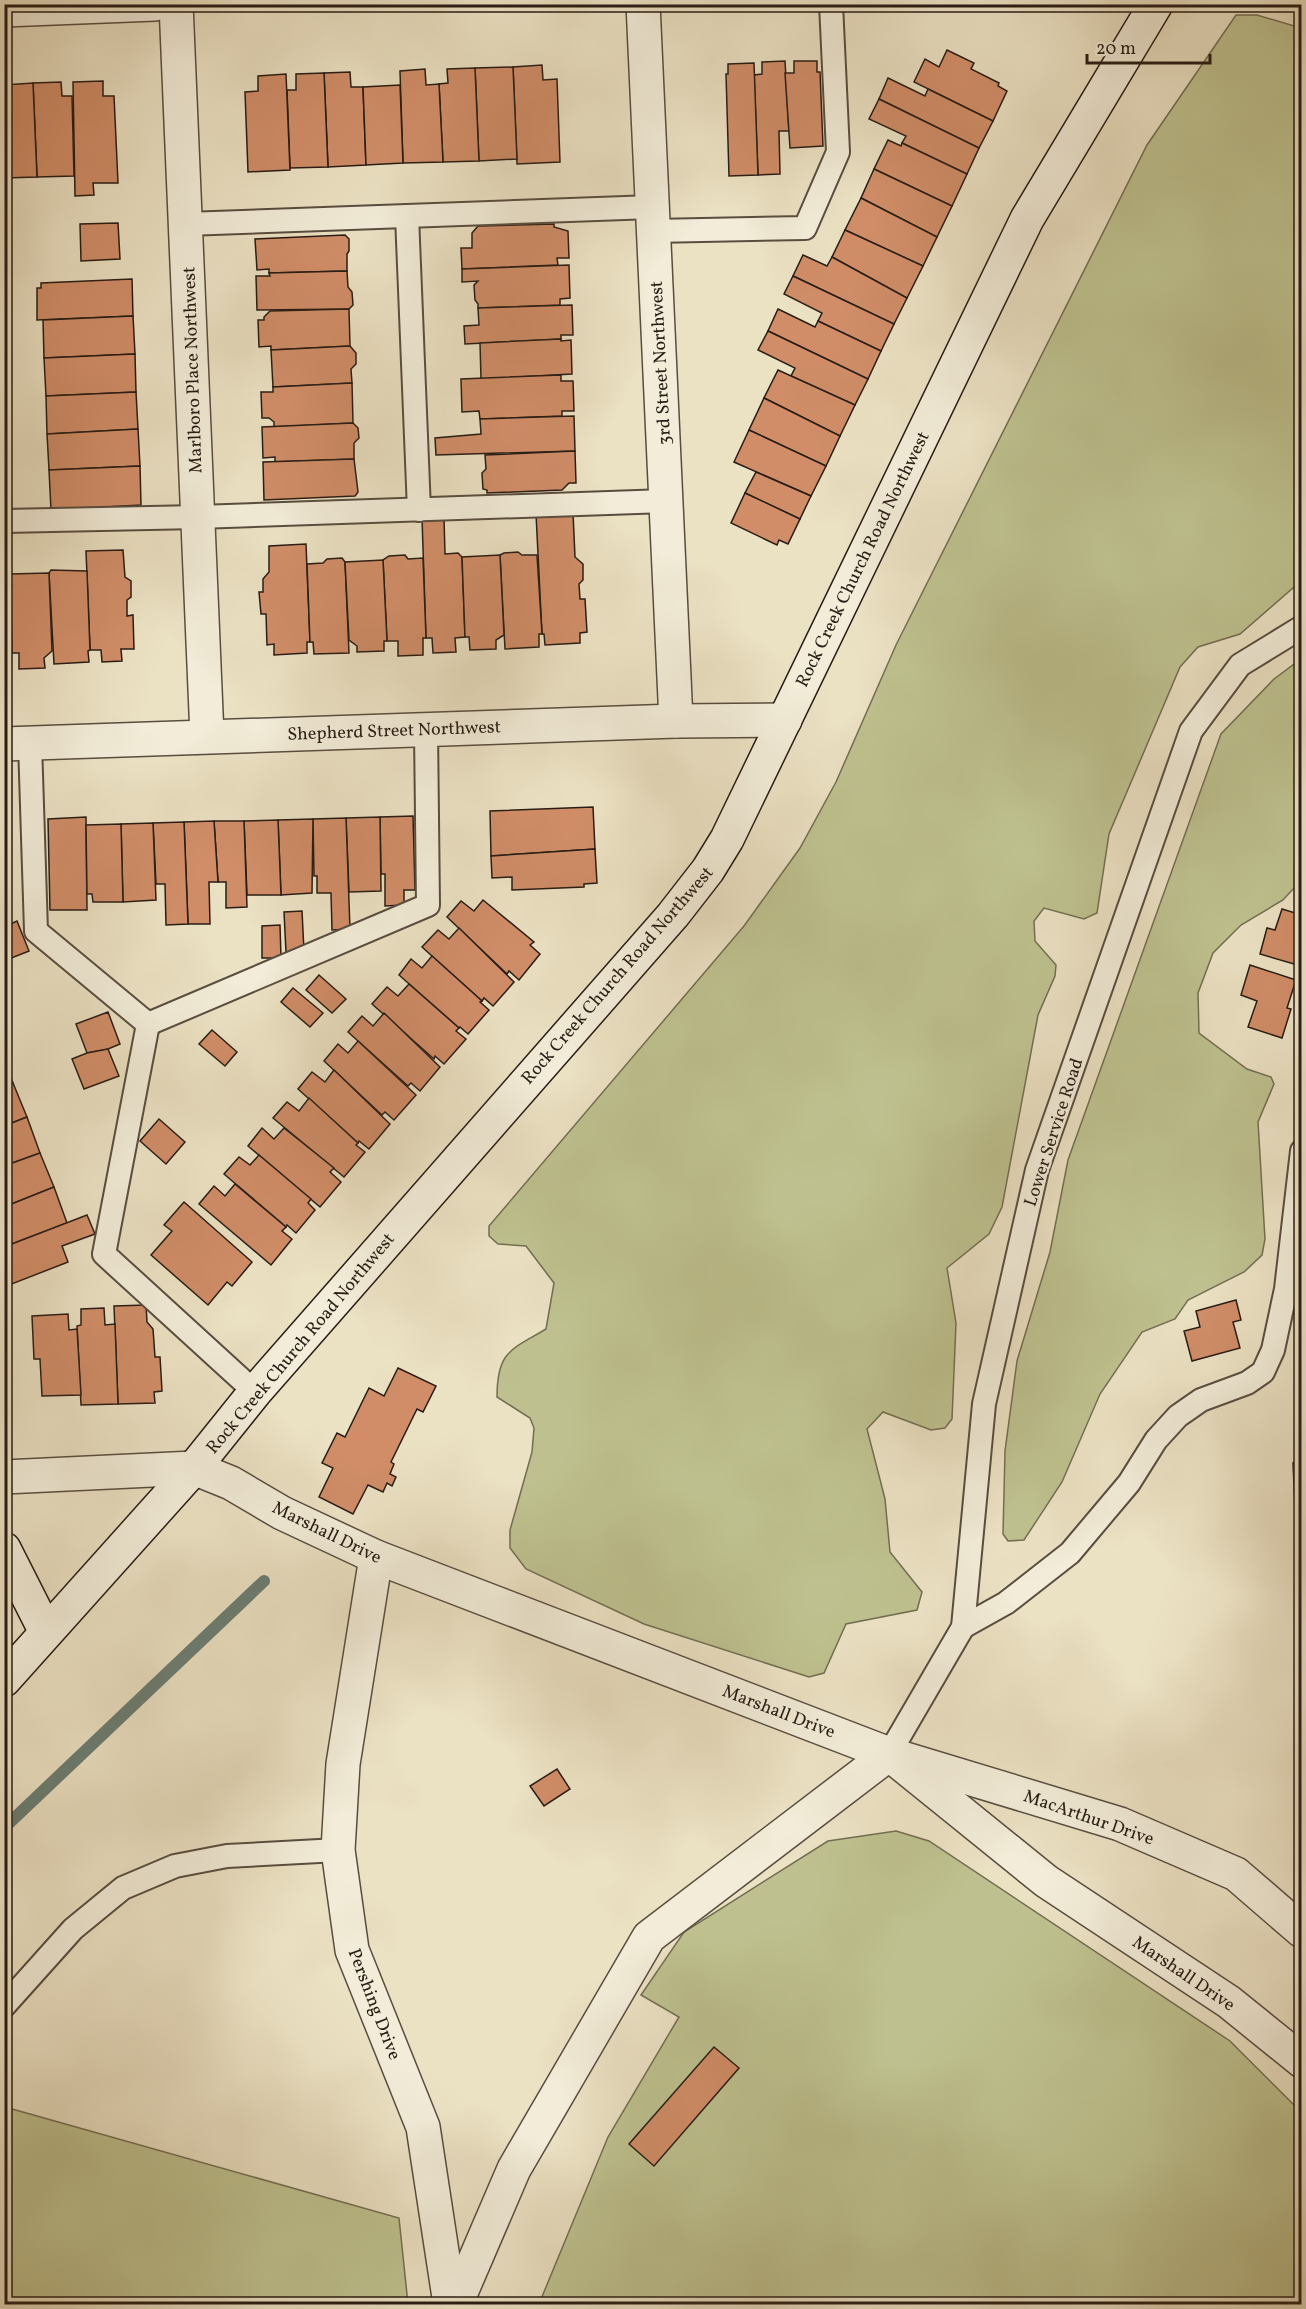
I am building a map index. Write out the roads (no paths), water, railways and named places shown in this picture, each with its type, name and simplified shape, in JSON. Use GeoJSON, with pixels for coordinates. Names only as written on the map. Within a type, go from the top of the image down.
{"type":"FeatureCollection","features":[{"type":"Feature","properties":{"kind":"street"},"geometry":{"type":"LineString","coordinates":[[4,10],[155,4]]}},
{"type":"Feature","properties":{"kind":"street","name":"Marlboro Place Northwest"},"geometry":{"type":"LineString","coordinates":[[177,4],[207,736]]}},
{"type":"Feature","properties":{"kind":"street","name":"3rd Street Northwest"},"geometry":{"type":"LineString","coordinates":[[643,4],[676,721]]}},
{"type":"Feature","properties":{"kind":"street","name":"Rock Creek Church Road Northwest"},"geometry":{"type":"LineString","coordinates":[[4,1680],[194,1468],[255,1392],[684,901],[708,870],[727,839],[1026,219],[1156,4]]}},
{"type":"Feature","properties":{"kind":"street","name":"Shepherd Street Northwest"},"geometry":{"type":"LineString","coordinates":[[17,744],[676,721],[784,720]]}},
{"type":"Feature","properties":{"kind":"street"},"geometry":{"type":"LineString","coordinates":[[4,1477],[194,1468]]}},
{"type":"Feature","properties":{"kind":"street","name":"Marshall Drive"},"geometry":{"type":"LineString","coordinates":[[194,1468],[231,1483],[282,1513],[376,1557],[890,1754],[1046,1881],[1229,2002],[1302,2061]]}},
{"type":"Feature","properties":{"kind":"street"},"geometry":{"type":"LineString","coordinates":[[4,1549],[46,1632]]}},
{"type":"Feature","properties":{"kind":"street","name":"Pershing Drive"},"geometry":{"type":"LineString","coordinates":[[376,1557],[344,1764],[338,1850],[352,1950],[423,2127],[450,2304]]}},
{"type":"Feature","properties":{"kind":"street"},"geometry":{"type":"LineString","coordinates":[[456,2304],[514,2169],[649,1936],[890,1754]]}},
{"type":"Feature","properties":{"kind":"street","name":"MacArthur Drive"},"geometry":{"type":"LineString","coordinates":[[890,1754],[1120,1824],[1236,1874],[1302,1931]]}},
{"type":"Feature","properties":{"kind":"lane"},"geometry":{"type":"LineString","coordinates":[[186,224],[407,216],[653,219],[805,228],[838,152],[831,4]]}},
{"type":"Feature","properties":{"kind":"lane"},"geometry":{"type":"LineString","coordinates":[[407,216],[420,510]]}},
{"type":"Feature","properties":{"kind":"lane"},"geometry":{"type":"LineString","coordinates":[[4,520],[198,517],[666,501]]}},
{"type":"Feature","properties":{"kind":"lane","name":"Lower Service Road"},"geometry":{"type":"LineString","coordinates":[[890,1754],[963,1627],[984,1404],[1037,1170],[1191,731],[1240,665],[1302,627]]}},
{"type":"Feature","properties":{"kind":"lane"},"geometry":{"type":"LineString","coordinates":[[148,1024],[428,905],[426,730]]}},
{"type":"Feature","properties":{"kind":"lane"},"geometry":{"type":"LineString","coordinates":[[17,744],[36,931],[148,1024]]}},
{"type":"Feature","properties":{"kind":"lane"},"geometry":{"type":"LineString","coordinates":[[148,1024],[104,1254],[255,1392]]}},
{"type":"Feature","properties":{"kind":"lane"},"geometry":{"type":"LineString","coordinates":[[963,1627],[1006,1603],[1070,1553],[1129,1484],[1156,1440],[1178,1416],[1201,1400],[1246,1383],[1263,1372],[1273,1350],[1286,1289],[1302,1151]]}},
{"type":"Feature","properties":{"kind":"lane"},"geometry":{"type":"LineString","coordinates":[[4,2006],[73,1929],[123,1888],[175,1866],[227,1856],[338,1850]]}},
{"type":"Feature","properties":{"kind":"waterway"},"geometry":{"type":"LineString","coordinates":[[4,1828],[264,1581]]}}]}
